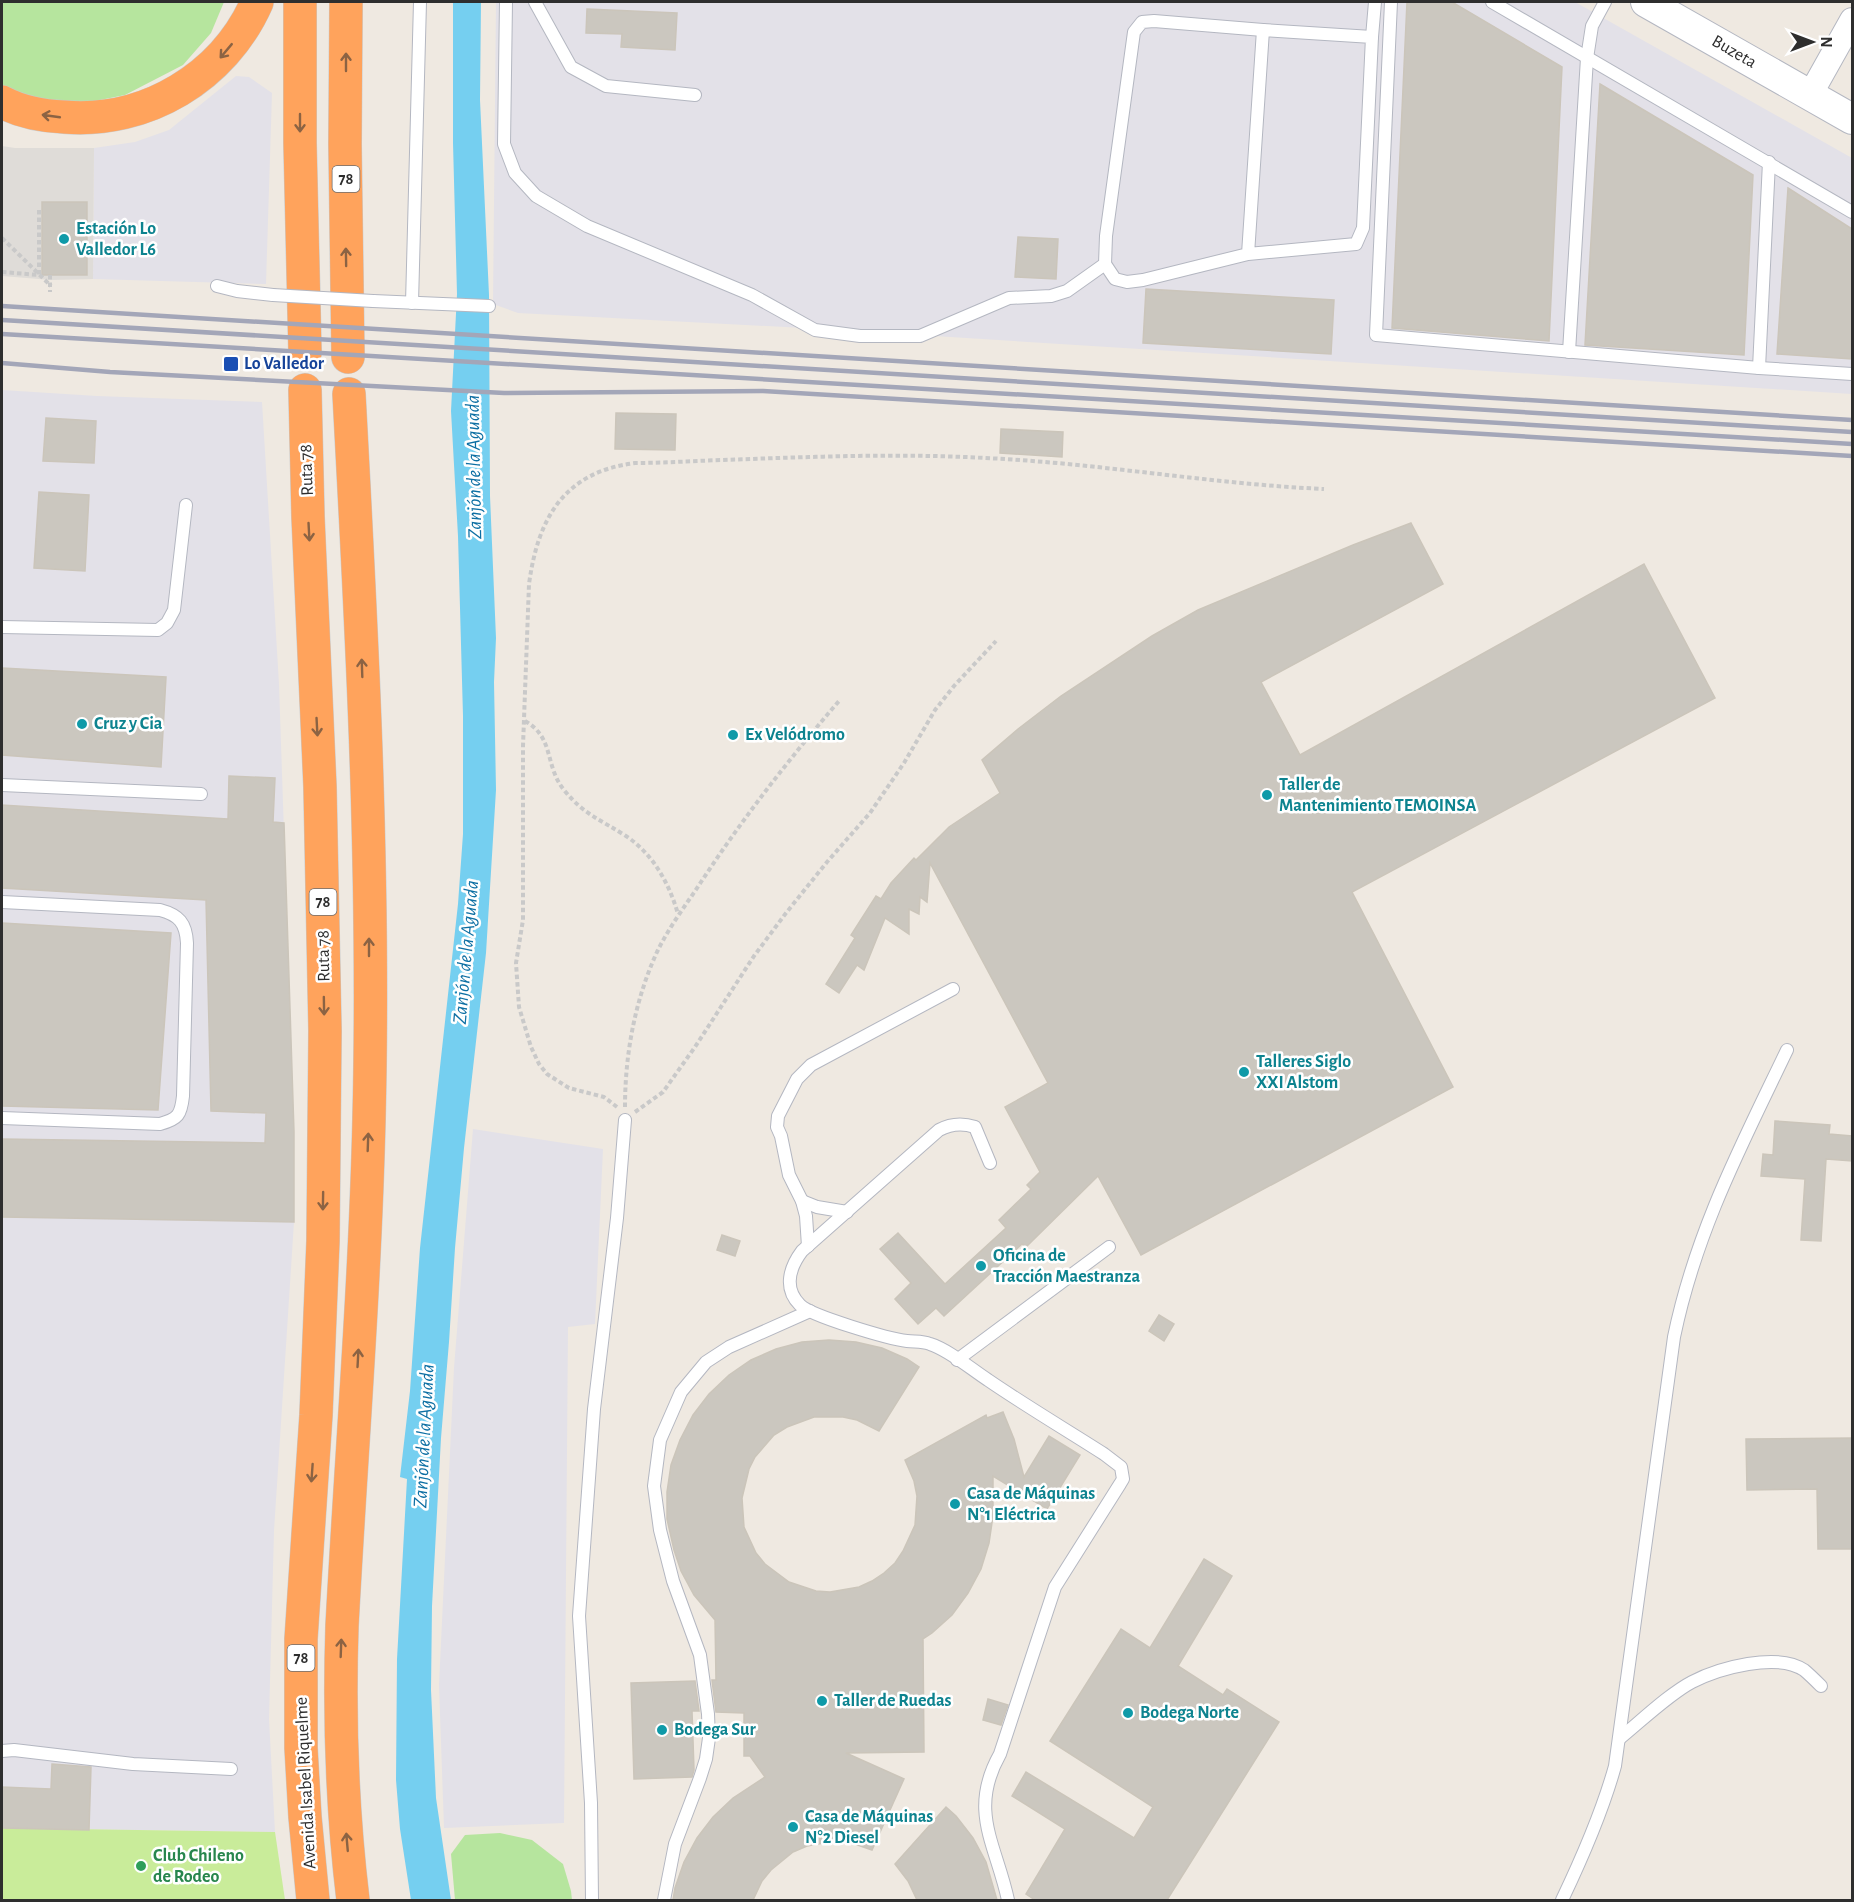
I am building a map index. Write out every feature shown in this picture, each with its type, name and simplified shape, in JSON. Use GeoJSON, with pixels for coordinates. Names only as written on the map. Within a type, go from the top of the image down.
{"type":"FeatureCollection","features":[{"type":"Feature","properties":{"kind":"highway"},"geometry":{"type":"LineString","coordinates":[[2,102],[30,112],[71,118],[89,118],[123,113],[161,101],[179,92],[210,68],[236,39],[257,2]]}},
{"type":"Feature","properties":{"kind":"highway"},"geometry":{"type":"LineString","coordinates":[[300,2],[304,353]]}},
{"type":"Feature","properties":{"kind":"highway","name":"78"},"geometry":{"type":"LineString","coordinates":[[346,2],[348,357]]}},
{"type":"Feature","properties":{"kind":"highway","name":"Ruta 78"},"geometry":{"type":"LineString","coordinates":[[305,390],[324,931],[325,1134],[316,1415]]}},
{"type":"Feature","properties":{"kind":"highway","name":"Avenida Isabel Riquelme"},"geometry":{"type":"LineString","coordinates":[[349,394],[369,862],[370,993],[369,1117],[340,1685],[344,1808],[352,1900]]}},
{"type":"Feature","properties":{"kind":"highway","name":"Avenida Isabel Riquelme"},"geometry":{"type":"LineString","coordinates":[[313,1900],[301,1748],[301,1693],[303,1606],[316,1415]]}},
{"type":"Feature","properties":{"kind":"street","name":"Buzeta"},"geometry":{"type":"LineString","coordinates":[[1654,3],[1852,120]]}},
{"type":"Feature","properties":{"kind":"street"},"geometry":{"type":"LineString","coordinates":[[1810,95],[1852,20]]}},
{"type":"Feature","properties":{"kind":"lane"},"geometry":{"type":"LineString","coordinates":[[412,303],[420,2]]}},
{"type":"Feature","properties":{"kind":"lane"},"geometry":{"type":"LineString","coordinates":[[506,2],[504,144],[515,173],[536,196],[587,226],[752,295],[815,330],[860,336],[920,336],[1009,298],[1051,296],[1067,291],[1105,264]]}},
{"type":"Feature","properties":{"kind":"lane"},"geometry":{"type":"LineString","coordinates":[[535,2],[571,67],[606,86],[695,94]]}},
{"type":"Feature","properties":{"kind":"lane"},"geometry":{"type":"LineString","coordinates":[[1372,38],[1155,21],[1142,22],[1134,32],[1106,236],[1105,264],[1115,279],[1127,282],[1143,280],[1248,254],[1356,244],[1363,228],[1375,2]]}},
{"type":"Feature","properties":{"kind":"lane"},"geometry":{"type":"LineString","coordinates":[[1391,2],[1376,335],[1852,374]]}},
{"type":"Feature","properties":{"kind":"lane"},"geometry":{"type":"LineString","coordinates":[[1492,2],[1852,212]]}},
{"type":"Feature","properties":{"kind":"lane"},"geometry":{"type":"LineString","coordinates":[[1569,352],[1587,58],[1592,26],[1605,2]]}},
{"type":"Feature","properties":{"kind":"lane"},"geometry":{"type":"LineString","coordinates":[[1248,254],[1263,30]]}},
{"type":"Feature","properties":{"kind":"lane"},"geometry":{"type":"LineString","coordinates":[[1759,368],[1769,162]]}},
{"type":"Feature","properties":{"kind":"lane"},"geometry":{"type":"LineString","coordinates":[[217,286],[273,295],[489,306]]}},
{"type":"Feature","properties":{"kind":"lane"},"geometry":{"type":"LineString","coordinates":[[2,627],[158,630],[167,622],[174,610],[186,505]]}},
{"type":"Feature","properties":{"kind":"lane"},"geometry":{"type":"LineString","coordinates":[[2,785],[201,794]]}},
{"type":"Feature","properties":{"kind":"lane"},"geometry":{"type":"LineString","coordinates":[[2,902],[160,910],[171,913],[183,924],[187,932],[187,943],[183,1096],[178,1116],[160,1124],[2,1118]]}},
{"type":"Feature","properties":{"kind":"lane"},"geometry":{"type":"LineString","coordinates":[[808,1246],[806,1216],[802,1201],[789,1175],[777,1127],[778,1116],[797,1079],[812,1065],[953,989]]}},
{"type":"Feature","properties":{"kind":"lane"},"geometry":{"type":"LineString","coordinates":[[1562,1900],[1591,1840],[1616,1766],[1674,1337],[1681,1303],[1712,1209],[1787,1050]]}},
{"type":"Feature","properties":{"kind":"lane"},"geometry":{"type":"LineString","coordinates":[[592,1900],[591,1803],[579,1616],[594,1409],[617,1218],[625,1120]]}},
{"type":"Feature","properties":{"kind":"lane"},"geometry":{"type":"LineString","coordinates":[[990,1163],[975,1127],[968,1125],[939,1130],[808,1246],[793,1263],[789,1278],[791,1292],[800,1305],[810,1311],[880,1335],[908,1342],[931,1344],[1118,1463],[1123,1473],[1120,1484],[1054,1587],[1000,1754],[992,1767],[987,1783],[984,1800],[986,1826],[1004,1880],[1008,1900]]}},
{"type":"Feature","properties":{"kind":"lane"},"geometry":{"type":"LineString","coordinates":[[802,1201],[825,1209],[847,1212]]}},
{"type":"Feature","properties":{"kind":"lane"},"geometry":{"type":"LineString","coordinates":[[957,1359],[1109,1247]]}},
{"type":"Feature","properties":{"kind":"lane"},"geometry":{"type":"LineString","coordinates":[[664,1900],[675,1844],[700,1778],[709,1738],[700,1655],[673,1581],[660,1530],[654,1486],[660,1440],[681,1392],[706,1362],[729,1347],[810,1311]]}},
{"type":"Feature","properties":{"kind":"lane"},"geometry":{"type":"LineString","coordinates":[[1619,1739],[1690,1683],[1720,1672],[1756,1663],[1783,1663],[1803,1670],[1821,1686]]}},
{"type":"Feature","properties":{"kind":"lane"},"geometry":{"type":"LineString","coordinates":[[2,1751],[14,1750],[133,1764],[231,1769]]}},
{"type":"Feature","properties":{"kind":"path"},"geometry":{"type":"LineString","coordinates":[[39,209],[39,275]]}},
{"type":"Feature","properties":{"kind":"path"},"geometry":{"type":"LineString","coordinates":[[2,238],[51,289],[50,275]]}},
{"type":"Feature","properties":{"kind":"path"},"geometry":{"type":"LineString","coordinates":[[2,272],[39,275]]}},
{"type":"Feature","properties":{"kind":"path"},"geometry":{"type":"LineString","coordinates":[[625,1120],[613,1103],[604,1097],[569,1088],[547,1074],[534,1056],[524,1029],[516,985],[516,963],[523,920],[524,720],[529,584],[538,538],[552,510],[574,486],[587,477],[618,465],[635,463],[864,456],[984,458],[1110,467],[1245,484],[1324,489]]}},
{"type":"Feature","properties":{"kind":"path"},"geometry":{"type":"LineString","coordinates":[[625,1120],[663,1092],[754,956],[827,862],[870,813],[904,763],[935,710],[974,663],[996,641]]}},
{"type":"Feature","properties":{"kind":"path"},"geometry":{"type":"LineString","coordinates":[[625,1120],[628,1059],[640,999],[657,952],[678,914],[726,844],[762,795],[839,701]]}},
{"type":"Feature","properties":{"kind":"path"},"geometry":{"type":"LineString","coordinates":[[524,720],[541,734],[546,743],[554,774],[573,801],[586,812],[628,837],[652,859],[668,885],[678,914]]}},
{"type":"Feature","properties":{"kind":"shaded area"},"geometry":{"type":"Polygon","coordinates":[[[496,2],[1575,2],[1852,158],[1852,394],[823,329],[518,313],[493,304],[496,2]]]}},
{"type":"Feature","properties":{"kind":"shaded area"},"geometry":{"type":"Polygon","coordinates":[[[236,76],[249,77],[272,93],[266,284],[93,279],[94,148],[135,142],[169,130],[236,76]]]}},
{"type":"Feature","properties":{"kind":"shaded area"},"geometry":{"type":"Polygon","coordinates":[[[2,146],[94,148],[93,279],[51,280],[2,276],[2,146]]]}},
{"type":"Feature","properties":{"kind":"shaded area"},"geometry":{"type":"Polygon","coordinates":[[[2,390],[262,402],[279,684],[294,1132],[294,1222],[274,1531],[269,1719],[275,1832],[2,1828],[2,390]]]}},
{"type":"Feature","properties":{"kind":"shaded area"},"geometry":{"type":"Polygon","coordinates":[[[473,1129],[603,1149],[595,1324],[568,1327],[564,1823],[444,1828],[439,1685],[454,1368],[473,1129]]]}},
{"type":"Feature","properties":{"kind":"green space"},"geometry":{"type":"Polygon","coordinates":[[[2,2],[224,2],[211,33],[183,65],[125,95],[85,103],[38,99],[2,88],[2,2]]]}},
{"type":"Feature","properties":{"kind":"green space","name":"Club Chileno de Rodeo"},"geometry":{"type":"Polygon","coordinates":[[[2,1828],[275,1832],[285,1900],[2,1900],[2,1828]]]}},
{"type":"Feature","properties":{"kind":"green space"},"geometry":{"type":"Polygon","coordinates":[[[500,1833],[532,1840],[563,1864],[572,1900],[455,1900],[451,1854],[465,1835],[500,1833]]]}},
{"type":"Feature","properties":{"kind":"water","name":"Zanjón de la Aguada"},"geometry":{"type":"Polygon","coordinates":[[[453,2],[481,2],[480,100],[489,295],[490,496],[496,638],[494,682],[496,790],[486,953],[455,1248],[432,1606],[431,1690],[436,1798],[451,1900],[411,1900],[400,1829],[396,1780],[397,1659],[407,1479],[400,1477],[410,1391],[420,1248],[458,904],[463,834],[463,716],[458,536],[451,411],[457,294],[453,143],[453,2]]]}},
{"type":"Feature","properties":{"kind":"building"},"geometry":{"type":"Polygon","coordinates":[[[1407,2],[1452,2],[1562,67],[1549,341],[1392,328],[1407,2]]]}},
{"type":"Feature","properties":{"kind":"building"},"geometry":{"type":"Polygon","coordinates":[[[587,9],[677,13],[675,50],[621,47],[622,34],[586,33],[587,9]]]}},
{"type":"Feature","properties":{"kind":"building"},"geometry":{"type":"Polygon","coordinates":[[[1600,84],[1753,175],[1744,355],[1585,345],[1600,84]]]}},
{"type":"Feature","properties":{"kind":"building"},"geometry":{"type":"Polygon","coordinates":[[[1788,188],[1852,229],[1852,359],[1777,354],[1788,188]]]}},
{"type":"Feature","properties":{"kind":"building","name":"Estación Lo Valledor L6"},"geometry":{"type":"Polygon","coordinates":[[[42,202],[87,202],[87,275],[42,275],[42,202]]]}},
{"type":"Feature","properties":{"kind":"building"},"geometry":{"type":"Polygon","coordinates":[[[1018,237],[1058,239],[1056,279],[1015,277],[1018,237]]]}},
{"type":"Feature","properties":{"kind":"building"},"geometry":{"type":"Polygon","coordinates":[[[1146,289],[1334,300],[1331,354],[1143,343],[1146,289]]]}},
{"type":"Feature","properties":{"kind":"building"},"geometry":{"type":"Polygon","coordinates":[[[616,413],[676,414],[675,450],[615,449],[616,413]]]}},
{"type":"Feature","properties":{"kind":"building"},"geometry":{"type":"Polygon","coordinates":[[[46,418],[96,421],[94,463],[43,461],[46,418]]]}},
{"type":"Feature","properties":{"kind":"building"},"geometry":{"type":"Polygon","coordinates":[[[1001,429],[1063,432],[1062,457],[1000,453],[1001,429]]]}},
{"type":"Feature","properties":{"kind":"building"},"geometry":{"type":"Polygon","coordinates":[[[39,492],[89,495],[85,571],[34,568],[39,492]]]}},
{"type":"Feature","properties":{"kind":"building","name":"Taller de Mantenimiento TEMOINSA"},"geometry":{"type":"Polygon","coordinates":[[[1411,523],[1443,584],[1261,682],[1300,755],[1644,564],[1715,698],[1352,892],[1453,1087],[1141,1255],[1098,1176],[1026,1247],[1022,1244],[944,1316],[936,1308],[918,1324],[895,1299],[911,1283],[880,1249],[898,1233],[945,1284],[1006,1228],[999,1220],[1031,1189],[1027,1185],[1040,1172],[1005,1107],[1048,1083],[930,863],[927,902],[920,897],[919,914],[909,909],[909,934],[885,918],[864,970],[857,965],[839,993],[826,984],[855,938],[851,935],[876,896],[881,899],[891,883],[914,858],[916,860],[949,827],[1000,793],[982,760],[1061,696],[1152,636],[1198,610],[1411,523]]]}},
{"type":"Feature","properties":{"kind":"building","name":"Cruz y Cia"},"geometry":{"type":"Polygon","coordinates":[[[2,668],[166,677],[161,767],[2,755],[2,668]]]}},
{"type":"Feature","properties":{"kind":"building"},"geometry":{"type":"Polygon","coordinates":[[[229,776],[275,778],[273,822],[284,823],[294,1132],[294,1222],[2,1217],[2,1139],[265,1143],[266,1113],[211,1111],[206,900],[2,888],[2,805],[228,819],[229,776]]]}},
{"type":"Feature","properties":{"kind":"building"},"geometry":{"type":"Polygon","coordinates":[[[2,923],[171,933],[158,1110],[2,1106],[2,923]]]}},
{"type":"Feature","properties":{"kind":"building"},"geometry":{"type":"Polygon","coordinates":[[[1775,1121],[1830,1125],[1829,1134],[1852,1136],[1852,1161],[1826,1159],[1821,1241],[1801,1240],[1805,1179],[1761,1176],[1763,1154],[1773,1155],[1775,1121]]]}},
{"type":"Feature","properties":{"kind":"building"},"geometry":{"type":"Polygon","coordinates":[[[722,1235],[740,1241],[735,1256],[717,1250],[722,1235]]]}},
{"type":"Feature","properties":{"kind":"building"},"geometry":{"type":"Polygon","coordinates":[[[1159,1315],[1174,1324],[1164,1341],[1149,1331],[1159,1315]]]}},
{"type":"Feature","properties":{"kind":"building"},"geometry":{"type":"Polygon","coordinates":[[[829,1340],[856,1342],[882,1348],[919,1367],[879,1431],[857,1420],[843,1417],[814,1417],[787,1427],[774,1435],[755,1457],[749,1469],[742,1498],[744,1527],[756,1553],[765,1564],[789,1582],[816,1591],[830,1592],[859,1587],[884,1573],[903,1551],[915,1525],[917,1496],[914,1481],[905,1460],[986,1415],[987,1418],[1003,1412],[1014,1439],[1024,1477],[1049,1436],[1080,1455],[1047,1509],[993,1476],[993,1516],[989,1543],[981,1569],[968,1593],[952,1615],[923,1639],[924,1752],[846,1753],[904,1779],[872,1850],[849,1842],[835,1841],[807,1846],[793,1852],[771,1870],[762,1881],[753,1900],[673,1900],[684,1862],[697,1838],[713,1817],[733,1798],[765,1777],[750,1756],[744,1756],[744,1713],[716,1712],[712,1680],[716,1680],[715,1620],[694,1595],[681,1571],[674,1550],[667,1519],[667,1492],[671,1465],[680,1440],[693,1415],[709,1394],[729,1375],[751,1360],[776,1349],[802,1342],[829,1340]]]}},
{"type":"Feature","properties":{"kind":"building"},"geometry":{"type":"Polygon","coordinates":[[[1852,1438],[1852,1549],[1818,1549],[1817,1489],[1747,1490],[1746,1439],[1852,1438]]]}},
{"type":"Feature","properties":{"kind":"building"},"geometry":{"type":"Polygon","coordinates":[[[1204,1559],[1232,1576],[1178,1666],[1223,1695],[1227,1689],[1279,1722],[1167,1900],[1035,1900],[1026,1894],[1065,1829],[1012,1796],[1026,1772],[1134,1838],[1153,1807],[1050,1741],[1121,1629],[1150,1648],[1204,1559]]]}},
{"type":"Feature","properties":{"kind":"building","name":"Bodega Sur"},"geometry":{"type":"Polygon","coordinates":[[[695,1681],[699,1711],[692,1711],[694,1770],[692,1777],[634,1779],[631,1683],[695,1681]]]}},
{"type":"Feature","properties":{"kind":"building"},"geometry":{"type":"Polygon","coordinates":[[[988,1699],[1008,1705],[1001,1725],[983,1720],[988,1699]]]}},
{"type":"Feature","properties":{"kind":"building"},"geometry":{"type":"Polygon","coordinates":[[[52,1764],[91,1767],[89,1830],[2,1828],[2,1787],[51,1789],[52,1764]]]}},
{"type":"Feature","properties":{"kind":"building","name":"Casa de Máquinas N°2 Diesel"},"geometry":{"type":"Polygon","coordinates":[[[946,1807],[973,1838],[986,1862],[997,1900],[917,1900],[908,1881],[895,1864],[946,1807]]]}},
{"type":"Feature","properties":{"kind":"railway"},"geometry":{"type":"LineString","coordinates":[[2,306],[1852,420]]}},
{"type":"Feature","properties":{"kind":"railway"},"geometry":{"type":"LineString","coordinates":[[2,320],[1852,432]]}},
{"type":"Feature","properties":{"kind":"railway"},"geometry":{"type":"LineString","coordinates":[[2,334],[1852,444]]}},
{"type":"Feature","properties":{"kind":"railway"},"geometry":{"type":"LineString","coordinates":[[2,363],[110,372],[504,393],[763,391],[1852,456]]}},
{"type":"Feature","properties":{"kind":"place","name":"Estación Lo Valledor L6"},"geometry":{"type":"Point","coordinates":[64,239]}},
{"type":"Feature","properties":{"kind":"place","name":"Lo Valledor"},"geometry":{"type":"Point","coordinates":[231,364]}},
{"type":"Feature","properties":{"kind":"place","name":"Cruz y Cia"},"geometry":{"type":"Point","coordinates":[82,724]}},
{"type":"Feature","properties":{"kind":"place","name":"Ex Velódromo"},"geometry":{"type":"Point","coordinates":[733,735]}},
{"type":"Feature","properties":{"kind":"place","name":"Taller de Mantenimiento TEMOINSA"},"geometry":{"type":"Point","coordinates":[1267,795]}},
{"type":"Feature","properties":{"kind":"place","name":"Talleres Siglo XXI Alstom"},"geometry":{"type":"Point","coordinates":[1244,1072]}},
{"type":"Feature","properties":{"kind":"place","name":"Oficina de Tracción Maestranza"},"geometry":{"type":"Point","coordinates":[981,1266]}},
{"type":"Feature","properties":{"kind":"place","name":"Casa de Máquinas N°1 Eléctrica"},"geometry":{"type":"Point","coordinates":[955,1504]}},
{"type":"Feature","properties":{"kind":"place","name":"Taller de Ruedas"},"geometry":{"type":"Point","coordinates":[822,1701]}},
{"type":"Feature","properties":{"kind":"place","name":"Bodega Norte"},"geometry":{"type":"Point","coordinates":[1128,1713]}},
{"type":"Feature","properties":{"kind":"place","name":"Bodega Sur"},"geometry":{"type":"Point","coordinates":[662,1730]}},
{"type":"Feature","properties":{"kind":"place","name":"Casa de Máquinas N°2 Diesel"},"geometry":{"type":"Point","coordinates":[793,1827]}},
{"type":"Feature","properties":{"kind":"place","name":"Club Chileno de Rodeo"},"geometry":{"type":"Point","coordinates":[141,1866]}}]}
